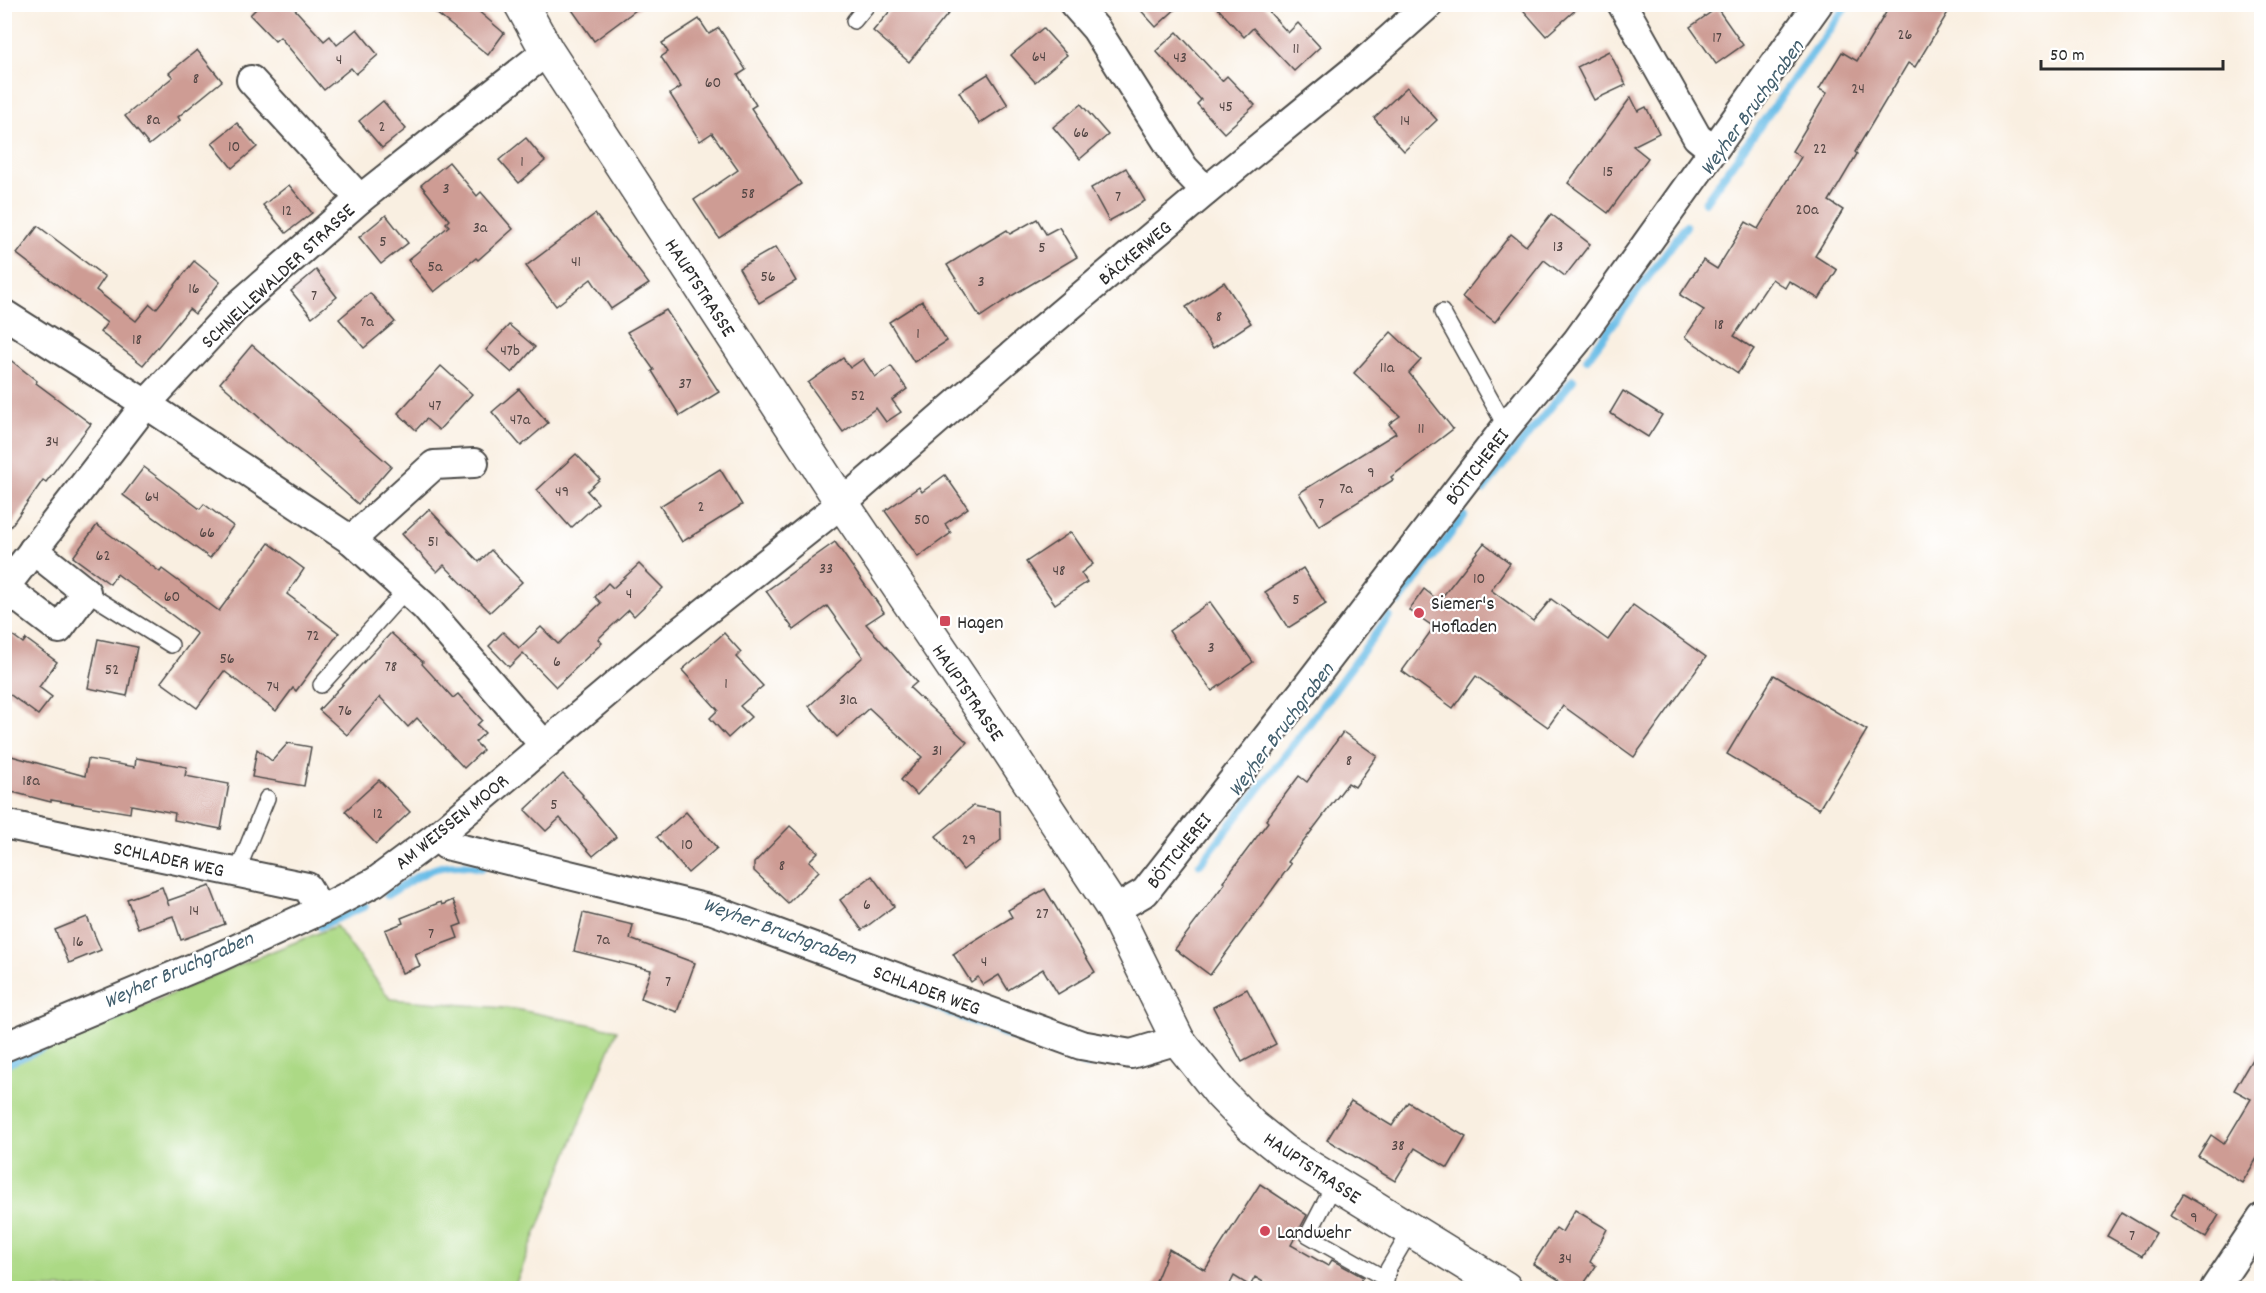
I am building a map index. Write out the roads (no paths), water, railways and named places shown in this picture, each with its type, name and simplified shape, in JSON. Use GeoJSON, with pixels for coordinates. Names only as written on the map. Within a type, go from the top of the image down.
{"type":"FeatureCollection","features":[{"type":"Feature","properties":{"kind":"main road","name":"HAUPTSTRASSE"},"geometry":{"type":"LineString","coordinates":[[521,4],[547,51],[842,503],[1114,910],[1178,1040],[1221,1094],[1252,1126],[1283,1151],[1505,1288]]}},
{"type":"Feature","properties":{"kind":"street"},"geometry":{"type":"LineString","coordinates":[[1074,4],[1096,29],[1184,168],[1206,191]]}},
{"type":"Feature","properties":{"kind":"street","name":"BÄCKERWEG"},"geometry":{"type":"LineString","coordinates":[[842,503],[1206,191],[1364,62],[1429,4]]}},
{"type":"Feature","properties":{"kind":"street"},"geometry":{"type":"LineString","coordinates":[[1622,4],[1697,136],[1713,150]]}},
{"type":"Feature","properties":{"kind":"street","name":"BÖTTCHEREI"},"geometry":{"type":"LineString","coordinates":[[1114,910],[1145,892],[1506,428],[1577,341],[1818,4]]}},
{"type":"Feature","properties":{"kind":"street","name":"SCHNELLEWALDER STRASSE"},"geometry":{"type":"LineString","coordinates":[[5,587],[146,404],[234,309],[360,199],[547,51]]}},
{"type":"Feature","properties":{"kind":"street","name":"SCHNELLEWALDER STRASSE"},"geometry":{"type":"LineString","coordinates":[[251,80],[360,199]]}},
{"type":"Feature","properties":{"kind":"street"},"geometry":{"type":"LineString","coordinates":[[4,314],[146,404],[351,540],[426,608],[544,745]]}},
{"type":"Feature","properties":{"kind":"street"},"geometry":{"type":"LineString","coordinates":[[351,540],[434,465],[474,463]]}},
{"type":"Feature","properties":{"kind":"street","name":"AM WEISSEN MOOR"},"geometry":{"type":"LineString","coordinates":[[4,1047],[219,957],[321,910],[375,882],[437,836],[663,645],[842,503]]}},
{"type":"Feature","properties":{"kind":"street"},"geometry":{"type":"LineString","coordinates":[[5,587],[59,628],[86,592],[33,550]]}},
{"type":"Feature","properties":{"kind":"street","name":"SCHLADER WEG"},"geometry":{"type":"LineString","coordinates":[[4,824],[307,887],[321,910]]}},
{"type":"Feature","properties":{"kind":"street","name":"SCHLADER WEG"},"geometry":{"type":"LineString","coordinates":[[437,836],[446,845],[713,910],[1081,1045],[1131,1054],[1178,1040]]}},
{"type":"Feature","properties":{"kind":"street"},"geometry":{"type":"LineString","coordinates":[[2215,1288],[2262,1218]]}},
{"type":"Feature","properties":{"kind":"lane"},"geometry":{"type":"LineString","coordinates":[[854,21],[868,4]]}},
{"type":"Feature","properties":{"kind":"lane"},"geometry":{"type":"LineString","coordinates":[[1442,312],[1506,428]]}},
{"type":"Feature","properties":{"kind":"lane"},"geometry":{"type":"LineString","coordinates":[[321,685],[406,590]]}},
{"type":"Feature","properties":{"kind":"lane"},"geometry":{"type":"LineString","coordinates":[[86,592],[171,645]]}},
{"type":"Feature","properties":{"kind":"lane"},"geometry":{"type":"LineString","coordinates":[[237,872],[267,798]]}},
{"type":"Feature","properties":{"kind":"lane"},"geometry":{"type":"LineString","coordinates":[[1335,1183],[1308,1234],[1386,1284],[1388,1269],[1411,1230]]}},
{"type":"Feature","properties":{"kind":"waterway","name":"Weyher Bruchgraben"},"geometry":{"type":"LineString","coordinates":[[1705,202],[1848,4]]}},
{"type":"Feature","properties":{"kind":"waterway","name":"Weyher Bruchgraben"},"geometry":{"type":"LineString","coordinates":[[1587,359],[1686,226]]}},
{"type":"Feature","properties":{"kind":"waterway","name":"Weyher Bruchgraben"},"geometry":{"type":"LineString","coordinates":[[1483,490],[1573,380]]}},
{"type":"Feature","properties":{"kind":"waterway","name":"Weyher Bruchgraben"},"geometry":{"type":"LineString","coordinates":[[1431,560],[1464,516]]}},
{"type":"Feature","properties":{"kind":"waterway","name":"Weyher Bruchgraben"},"geometry":{"type":"LineString","coordinates":[[1399,602],[1427,565]]}},
{"type":"Feature","properties":{"kind":"waterway","name":"Weyher Bruchgraben"},"geometry":{"type":"LineString","coordinates":[[1200,864],[1294,744],[1389,616]]}},
{"type":"Feature","properties":{"kind":"waterway","name":"Weyher Bruchgraben"},"geometry":{"type":"LineString","coordinates":[[387,895],[421,875],[442,867],[467,865],[482,868]]}},
{"type":"Feature","properties":{"kind":"waterway","name":"Weyher Bruchgraben"},"geometry":{"type":"LineString","coordinates":[[320,926],[365,906]]}},
{"type":"Feature","properties":{"kind":"waterway","name":"Weyher Bruchgraben"},"geometry":{"type":"LineString","coordinates":[[909,997],[1087,1065]]}},
{"type":"Feature","properties":{"kind":"waterway","name":"Weyher Bruchgraben"},"geometry":{"type":"LineString","coordinates":[[4,1065],[131,1009]]}},
{"type":"Feature","properties":{"kind":"place","name":"Siemer's Hofladen"},"geometry":{"type":"Point","coordinates":[1419,613]}},
{"type":"Feature","properties":{"kind":"place","name":"Hagen"},"geometry":{"type":"Point","coordinates":[945,621]}},
{"type":"Feature","properties":{"kind":"place","name":"Landwehr"},"geometry":{"type":"Point","coordinates":[1265,1231]}}]}
